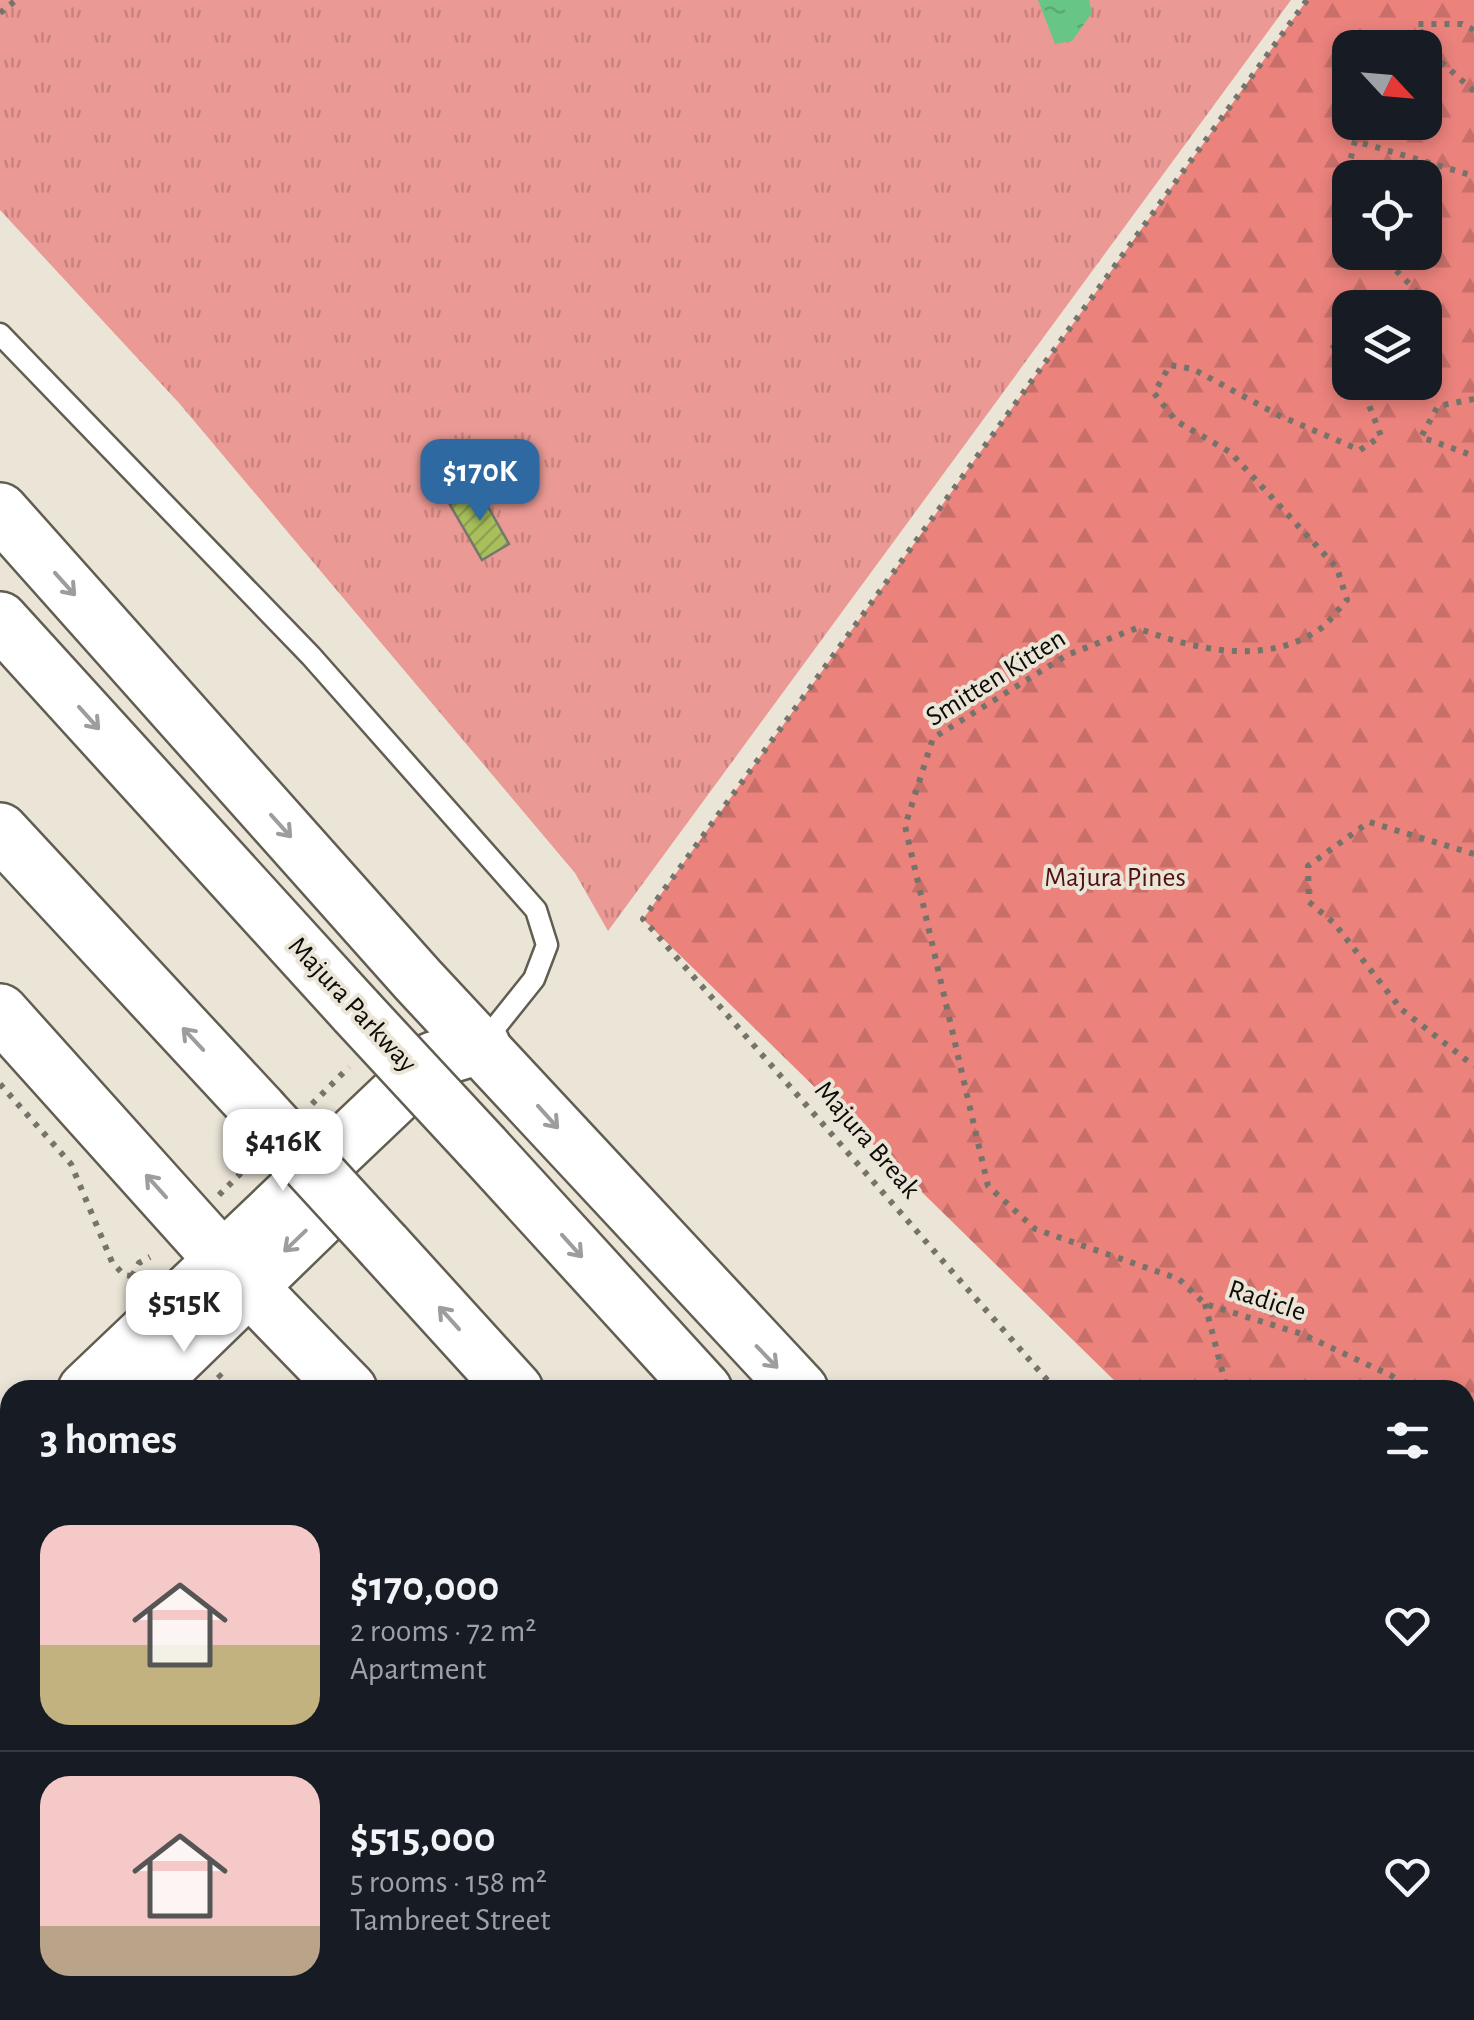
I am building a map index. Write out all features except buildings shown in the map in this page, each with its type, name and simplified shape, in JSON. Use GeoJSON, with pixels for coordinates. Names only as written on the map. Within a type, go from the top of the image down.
{"type":"FeatureCollection","features":[{"type":"Feature","properties":{"kind":"main road"},"geometry":{"type":"LineString","coordinates":[[0,511],[418,980],[482,1044],[791,1380]]}},
{"type":"Feature","properties":{"kind":"main road","name":"Majura Parkway"},"geometry":{"type":"LineString","coordinates":[[0,620],[695,1380]]}},
{"type":"Feature","properties":{"kind":"main road"},"geometry":{"type":"LineString","coordinates":[[0,831],[506,1380]]}},
{"type":"Feature","properties":{"kind":"main road"},"geometry":{"type":"LineString","coordinates":[[0,1012],[235,1273],[339,1380]]}},
{"type":"Feature","properties":{"kind":"main road"},"geometry":{"type":"LineString","coordinates":[[96,1380],[162,1313],[235,1273],[458,1085],[482,1044]]}},
{"type":"Feature","properties":{"kind":"main road"},"geometry":{"type":"LineString","coordinates":[[146,1380],[162,1313]]}},
{"type":"Feature","properties":{"kind":"lane"},"geometry":{"type":"LineString","coordinates":[[0,334],[311,656],[536,910],[546,945],[534,979],[482,1044]]}},
{"type":"Feature","properties":{"kind":"path"},"geometry":{"type":"LineString","coordinates":[[0,13],[16,0]]}},
{"type":"Feature","properties":{"kind":"path","name":"Majura Break"},"geometry":{"type":"LineString","coordinates":[[1047,1380],[644,919],[1307,0]]}},
{"type":"Feature","properties":{"kind":"path"},"geometry":{"type":"LineString","coordinates":[[1474,30],[1462,24],[1416,24],[1432,54],[1474,90]]}},
{"type":"Feature","properties":{"kind":"path"},"geometry":{"type":"LineString","coordinates":[[1350,160],[1355,141],[1420,160]]}},
{"type":"Feature","properties":{"kind":"path"},"geometry":{"type":"LineString","coordinates":[[1442,167],[1474,176]]}},
{"type":"Feature","properties":{"kind":"path"},"geometry":{"type":"LineString","coordinates":[[1396,270],[1416,290]]}},
{"type":"Feature","properties":{"kind":"path","name":"Smitten Kitten"},"geometry":{"type":"LineString","coordinates":[[1110,1258],[1034,1229],[988,1186],[905,826],[933,738],[1066,655],[1137,628],[1194,650],[1264,650],[1320,630],[1346,600],[1337,568],[1230,452],[1176,420],[1154,392],[1170,365],[1194,369],[1280,416],[1360,450],[1381,436],[1367,400]]}},
{"type":"Feature","properties":{"kind":"path"},"geometry":{"type":"LineString","coordinates":[[1474,399],[1438,406],[1420,437],[1474,456]]}},
{"type":"Feature","properties":{"kind":"path"},"geometry":{"type":"LineString","coordinates":[[1474,854],[1369,822],[1308,866],[1309,902],[1334,924],[1401,1009],[1474,1066]]}},
{"type":"Feature","properties":{"kind":"path"},"geometry":{"type":"LineString","coordinates":[[0,1084],[70,1164],[112,1262],[225,1380]]}},
{"type":"Feature","properties":{"kind":"path"},"geometry":{"type":"LineString","coordinates":[[150,1257],[140,1263],[162,1313]]}},
{"type":"Feature","properties":{"kind":"path","name":"Radicle"},"geometry":{"type":"LineString","coordinates":[[1110,1258],[1179,1280],[1204,1304],[1302,1334],[1397,1380]]}},
{"type":"Feature","properties":{"kind":"path"},"geometry":{"type":"LineString","coordinates":[[1204,1304],[1225,1380]]}},
{"type":"Feature","properties":{"kind":"green space"},"geometry":{"type":"Polygon","coordinates":[[[0,0],[1291,0],[608,931],[575,873],[179,403],[0,210],[0,0]]]}},
{"type":"Feature","properties":{"kind":"green space","name":"Majura Pines"},"geometry":{"type":"Polygon","coordinates":[[[1307,0],[1474,0],[1474,1380],[1114,1380],[643,919],[1307,0]]]}},
{"type":"Feature","properties":{"kind":"water"},"geometry":{"type":"Polygon","coordinates":[[[1038,0],[1089,0],[1092,13],[1072,41],[1055,44],[1038,0]]]}}]}
